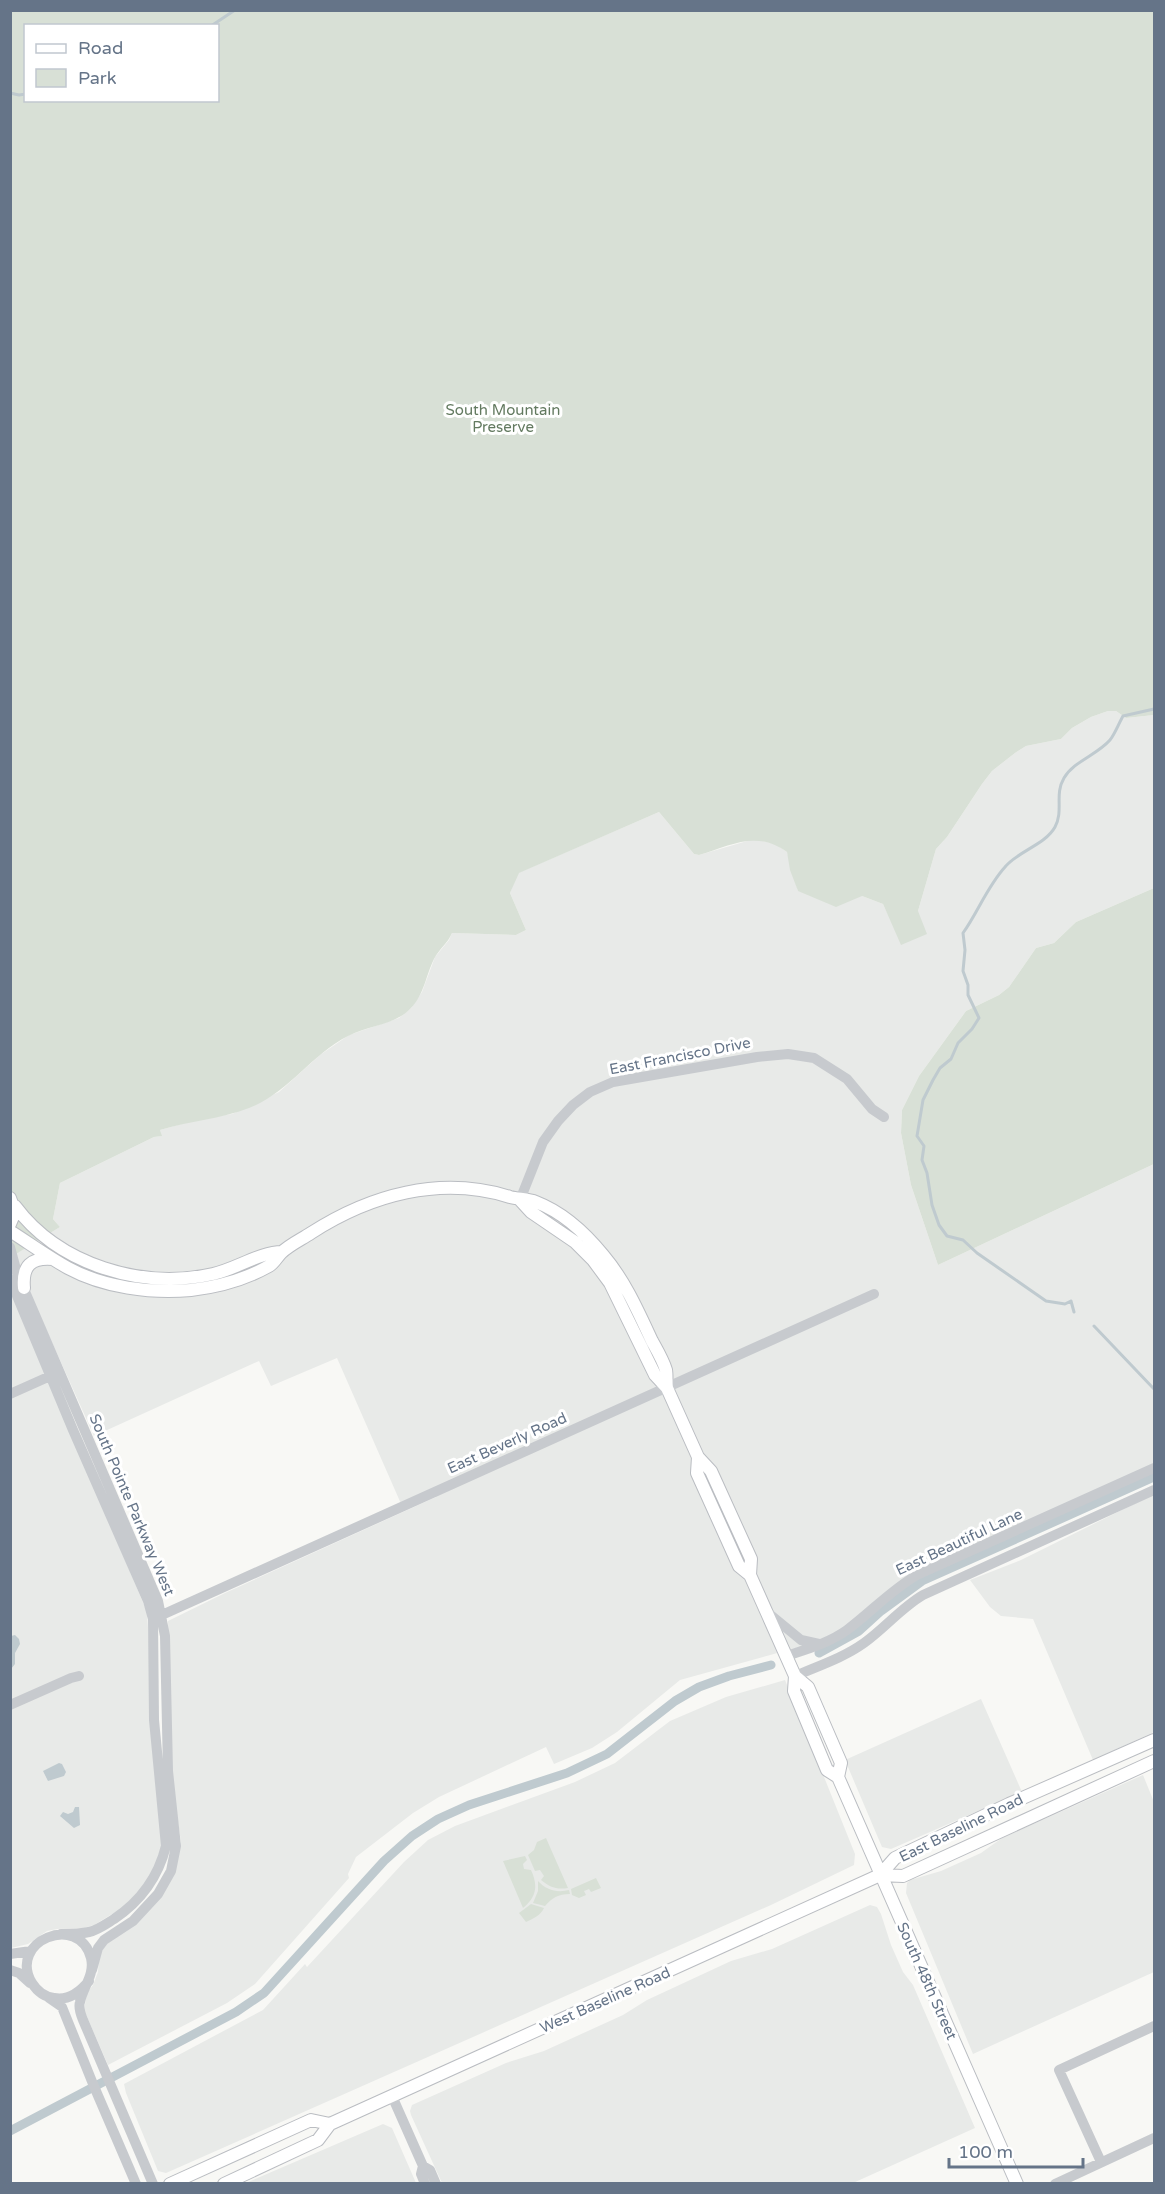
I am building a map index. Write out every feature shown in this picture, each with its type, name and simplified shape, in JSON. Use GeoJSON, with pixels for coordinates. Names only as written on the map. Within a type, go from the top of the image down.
{"type":"FeatureCollection","features":[{"type":"Feature","properties":{"kind":"main road","name":"South 48th Street"},"geometry":{"type":"LineString","coordinates":[[10,1231],[66,1268],[99,1281],[146,1290],[178,1291],[220,1284],[246,1276],[271,1265],[282,1252],[340,1215],[373,1201],[409,1191],[440,1188],[471,1189],[533,1201],[570,1223],[596,1245],[633,1300],[666,1370],[667,1388],[698,1457],[711,1471],[752,1559],[750,1575],[795,1676],[808,1687],[841,1763],[838,1777],[1017,2184]]}},
{"type":"Feature","properties":{"kind":"main road","name":"South 48th Street"},"geometry":{"type":"LineString","coordinates":[[13,1202],[34,1229],[73,1256],[108,1270],[131,1276],[174,1279],[205,1276],[241,1266],[271,1252],[282,1252]]}},
{"type":"Feature","properties":{"kind":"main road"},"geometry":{"type":"LineString","coordinates":[[10,1224],[15,1216],[13,1202]]}},
{"type":"Feature","properties":{"kind":"main road"},"geometry":{"type":"LineString","coordinates":[[24,1288],[24,1273],[28,1267],[39,1259],[54,1259]]}},
{"type":"Feature","properties":{"kind":"main road","name":"East Baseline Road"},"geometry":{"type":"LineString","coordinates":[[880,1875],[895,1858],[1009,1804],[1155,1740]]}},
{"type":"Feature","properties":{"kind":"main road","name":"East Baseline Road"},"geometry":{"type":"LineString","coordinates":[[880,1875],[903,1876],[1155,1761]]}},
{"type":"Feature","properties":{"kind":"main road","name":"West Baseline Road"},"geometry":{"type":"LineString","coordinates":[[224,2184],[318,2140],[330,2124],[880,1875]]}},
{"type":"Feature","properties":{"kind":"main road","name":"West Baseline Road"},"geometry":{"type":"LineString","coordinates":[[170,2184],[311,2120],[330,2124]]}},
{"type":"Feature","properties":{"kind":"street","name":"East Francisco Drive"},"geometry":{"type":"LineString","coordinates":[[520,1200],[543,1142],[558,1121],[590,1092],[613,1082],[757,1057],[788,1054],[814,1058],[847,1079],[872,1109],[884,1117]]}},
{"type":"Feature","properties":{"kind":"street","name":"South Pointe Parkway West"},"geometry":{"type":"LineString","coordinates":[[10,1247],[14,1266],[55,1374],[148,1601],[165,1636],[168,1771],[176,1846],[171,1871],[148,1907],[133,1922],[104,1940],[98,1948],[79,2008],[82,2020],[153,2184]]}},
{"type":"Feature","properties":{"kind":"street","name":"South Pointe Parkway West"},"geometry":{"type":"LineString","coordinates":[[10,1279],[55,1374]]}},
{"type":"Feature","properties":{"kind":"street","name":"East Beverly Road"},"geometry":{"type":"LineString","coordinates":[[157,1617],[874,1294]]}},
{"type":"Feature","properties":{"kind":"street"},"geometry":{"type":"LineString","coordinates":[[10,1394],[55,1374]]}},
{"type":"Feature","properties":{"kind":"street","name":"East Beautiful Lane"},"geometry":{"type":"LineString","coordinates":[[786,1656],[822,1644],[846,1630],[896,1588],[917,1575],[1155,1468]]}},
{"type":"Feature","properties":{"kind":"street"},"geometry":{"type":"LineString","coordinates":[[795,1676],[851,1652],[923,1595],[1155,1491]]}},
{"type":"Feature","properties":{"kind":"street"},"geometry":{"type":"LineString","coordinates":[[766,1611],[801,1640],[822,1644]]}},
{"type":"Feature","properties":{"kind":"street","name":"South Pointe Parkway West"},"geometry":{"type":"LineString","coordinates":[[61,1934],[97,1929],[128,1910],[141,1898],[161,1864],[165,1846],[154,1720],[157,1617]]}},
{"type":"Feature","properties":{"kind":"street"},"geometry":{"type":"LineString","coordinates":[[10,1705],[71,1678],[79,1677]]}},
{"type":"Feature","properties":{"kind":"street"},"geometry":{"type":"LineString","coordinates":[[34,1986],[27,1969],[31,1951],[44,1938],[61,1934],[71,1936],[80,1942],[91,1959],[90,1975],[82,1989],[64,1998],[44,1995]]}},
{"type":"Feature","properties":{"kind":"street"},"geometry":{"type":"LineString","coordinates":[[10,1954],[31,1951]]}},
{"type":"Feature","properties":{"kind":"street"},"geometry":{"type":"LineString","coordinates":[[10,1970],[19,1973],[62,2007],[136,2184]]}},
{"type":"Feature","properties":{"kind":"street"},"geometry":{"type":"LineString","coordinates":[[1101,2162],[1059,2070],[1155,2026]]}},
{"type":"Feature","properties":{"kind":"street"},"geometry":{"type":"LineString","coordinates":[[392,2096],[423,2166],[430,2170],[436,2184]]}},
{"type":"Feature","properties":{"kind":"street"},"geometry":{"type":"LineString","coordinates":[[1055,2184],[1155,2138]]}},
{"type":"Feature","properties":{"kind":"street"},"geometry":{"type":"LineString","coordinates":[[423,2166],[421,2174],[425,2184]]}},
{"type":"Feature","properties":{"kind":"shaded area"},"geometry":{"type":"Polygon","coordinates":[[[1108,711],[1116,711],[1126,718],[1154,715],[1154,888],[1076,922],[1054,943],[1036,948],[1009,987],[999,995],[966,1011],[919,1076],[902,1110],[901,1133],[911,1185],[938,1265],[1154,1164],[1154,1464],[923,1568],[842,1631],[821,1641],[680,1680],[617,1732],[592,1748],[554,1764],[546,1747],[439,1797],[413,1813],[356,1857],[348,1874],[349,1878],[255,1984],[227,2003],[108,2065],[84,2010],[87,1993],[98,1972],[99,1954],[103,1946],[141,1919],[181,1842],[171,1775],[168,1621],[436,1497],[434,1492],[402,1506],[337,1358],[271,1386],[259,1361],[94,1436],[42,1320],[10,1257],[60,1227],[53,1219],[60,1183],[154,1137],[161,1136],[160,1130],[199,1119],[232,1114],[279,1092],[320,1055],[349,1035],[399,1018],[411,1008],[422,992],[435,957],[452,933],[516,935],[526,930],[510,893],[518,873],[659,812],[694,854],[699,855],[754,839],[776,844],[787,852],[798,891],[862,896],[883,904],[902,944],[918,911],[936,849],[947,837],[992,771],[1026,746],[1061,739],[1072,728],[1091,717],[1108,711]]]}},
{"type":"Feature","properties":{"kind":"shaded area"},"geometry":{"type":"Polygon","coordinates":[[[10,1287],[147,1612],[162,1845],[149,1882],[122,1908],[94,1925],[47,1931],[28,1944],[11,1948],[10,1287]]]}},
{"type":"Feature","properties":{"kind":"shaded area"},"geometry":{"type":"Polygon","coordinates":[[[1154,1494],[1154,1732],[1093,1760],[1033,1619],[1001,1616],[990,1607],[970,1580],[1021,1560],[1154,1494]]]}},
{"type":"Feature","properties":{"kind":"shaded area"},"geometry":{"type":"Polygon","coordinates":[[[15,1635],[20,1644],[15,1653],[15,1664],[11,1669],[11,1636],[15,1635]]]}},
{"type":"Feature","properties":{"kind":"shaded area"},"geometry":{"type":"Polygon","coordinates":[[[785,1680],[855,1854],[854,1865],[771,1905],[166,2173],[158,2171],[124,2084],[263,2010],[305,1964],[307,1967],[404,1862],[428,1840],[455,1826],[575,1782],[615,1763],[670,1721],[726,1697],[785,1680]]]}},
{"type":"Feature","properties":{"kind":"shaded area"},"geometry":{"type":"Polygon","coordinates":[[[981,1699],[1022,1792],[891,1849],[882,1847],[845,1760],[981,1699]]]}},
{"type":"Feature","properties":{"kind":"shaded area"},"geometry":{"type":"Polygon","coordinates":[[[59,1763],[66,1772],[64,1776],[48,1781],[43,1771],[59,1763]]]}},
{"type":"Feature","properties":{"kind":"shaded area"},"geometry":{"type":"Polygon","coordinates":[[[1143,1775],[1154,1802],[1154,1972],[973,2054],[906,1893],[907,1883],[981,1853],[1002,1838],[1143,1775]]]}},
{"type":"Feature","properties":{"kind":"shaded area"},"geometry":{"type":"Polygon","coordinates":[[[75,1807],[79,1807],[80,1825],[74,1828],[60,1816],[63,1812],[68,1814],[73,1812],[75,1807]]]}},
{"type":"Feature","properties":{"kind":"shaded area"},"geometry":{"type":"Polygon","coordinates":[[[870,1905],[877,1907],[881,1914],[891,1945],[903,1972],[913,1985],[975,2128],[853,2183],[442,2183],[411,2115],[412,2105],[506,2063],[544,2051],[623,2015],[647,2000],[731,1961],[772,1949],[870,1905]]]}},
{"type":"Feature","properties":{"kind":"shaded area"},"geometry":{"type":"Polygon","coordinates":[[[383,2124],[392,2128],[416,2183],[246,2183],[383,2124]]]}},
{"type":"Feature","properties":{"kind":"green space","name":"South Mountain Preserve"},"geometry":{"type":"Polygon","coordinates":[[[10,11],[1154,11],[1154,715],[1126,718],[1116,711],[1108,711],[1091,717],[1072,728],[1061,739],[1026,746],[992,771],[947,837],[936,849],[918,911],[927,934],[901,945],[883,904],[862,896],[836,907],[798,891],[790,870],[787,852],[776,845],[765,842],[744,842],[699,855],[694,854],[659,812],[519,873],[510,893],[526,930],[516,935],[452,933],[434,959],[419,997],[404,1014],[389,1022],[348,1036],[322,1053],[276,1093],[249,1108],[160,1130],[162,1136],[154,1137],[60,1183],[53,1219],[60,1227],[11,1257],[10,11]]]}},
{"type":"Feature","properties":{"kind":"green space"},"geometry":{"type":"Polygon","coordinates":[[[1154,888],[1154,1164],[938,1265],[911,1185],[901,1133],[902,1110],[919,1076],[966,1011],[999,995],[1009,987],[1036,948],[1054,943],[1076,922],[1154,888]]]}},
{"type":"Feature","properties":{"kind":"green space"},"geometry":{"type":"Polygon","coordinates":[[[546,1838],[568,1888],[560,1889],[550,1886],[541,1880],[544,1876],[540,1870],[535,1871],[528,1855],[534,1850],[537,1842],[546,1838]]]}},
{"type":"Feature","properties":{"kind":"green space"},"geometry":{"type":"Polygon","coordinates":[[[525,1856],[527,1860],[523,1864],[524,1869],[531,1870],[535,1881],[535,1891],[531,1900],[523,1908],[503,1861],[525,1856]]]}},
{"type":"Feature","properties":{"kind":"green space"},"geometry":{"type":"Polygon","coordinates":[[[596,1878],[601,1888],[591,1892],[589,1889],[584,1891],[586,1895],[579,1898],[572,1895],[571,1889],[596,1878]]]}},
{"type":"Feature","properties":{"kind":"green space"},"geometry":{"type":"Polygon","coordinates":[[[538,1881],[552,1890],[569,1890],[570,1894],[556,1897],[545,1906],[533,1903],[538,1891],[538,1881]]]}},
{"type":"Feature","properties":{"kind":"green space"},"geometry":{"type":"Polygon","coordinates":[[[531,1904],[544,1908],[539,1915],[526,1922],[519,1913],[531,1904]]]}},
{"type":"Feature","properties":{"kind":"waterway"},"geometry":{"type":"LineString","coordinates":[[214,24],[235,10]]}},
{"type":"Feature","properties":{"kind":"waterway"},"geometry":{"type":"LineString","coordinates":[[10,93],[24,94]]}},
{"type":"Feature","properties":{"kind":"waterway"},"geometry":{"type":"LineString","coordinates":[[1074,1312],[1071,1301],[1065,1304],[1046,1301],[977,1253],[963,1240],[947,1236],[939,1225],[932,1205],[927,1173],[922,1160],[924,1146],[917,1136],[923,1100],[933,1080],[940,1068],[951,1059],[958,1043],[979,1018],[968,995],[968,985],[963,971],[965,950],[963,933],[993,883],[1010,861],[1045,839],[1055,827],[1059,815],[1061,784],[1068,772],[1110,740],[1123,716],[1154,709]]}},
{"type":"Feature","properties":{"kind":"waterway"},"geometry":{"type":"LineString","coordinates":[[1094,1326],[1154,1389]]}},
{"type":"Feature","properties":{"kind":"waterway"},"geometry":{"type":"LineString","coordinates":[[819,1653],[859,1631],[881,1611],[922,1581],[1154,1477]]}},
{"type":"Feature","properties":{"kind":"waterway"},"geometry":{"type":"LineString","coordinates":[[10,2131],[236,2012],[264,1993],[384,1861],[412,1836],[438,1819],[469,1805],[567,1773],[607,1754],[675,1701],[699,1687],[771,1665]]}}]}
